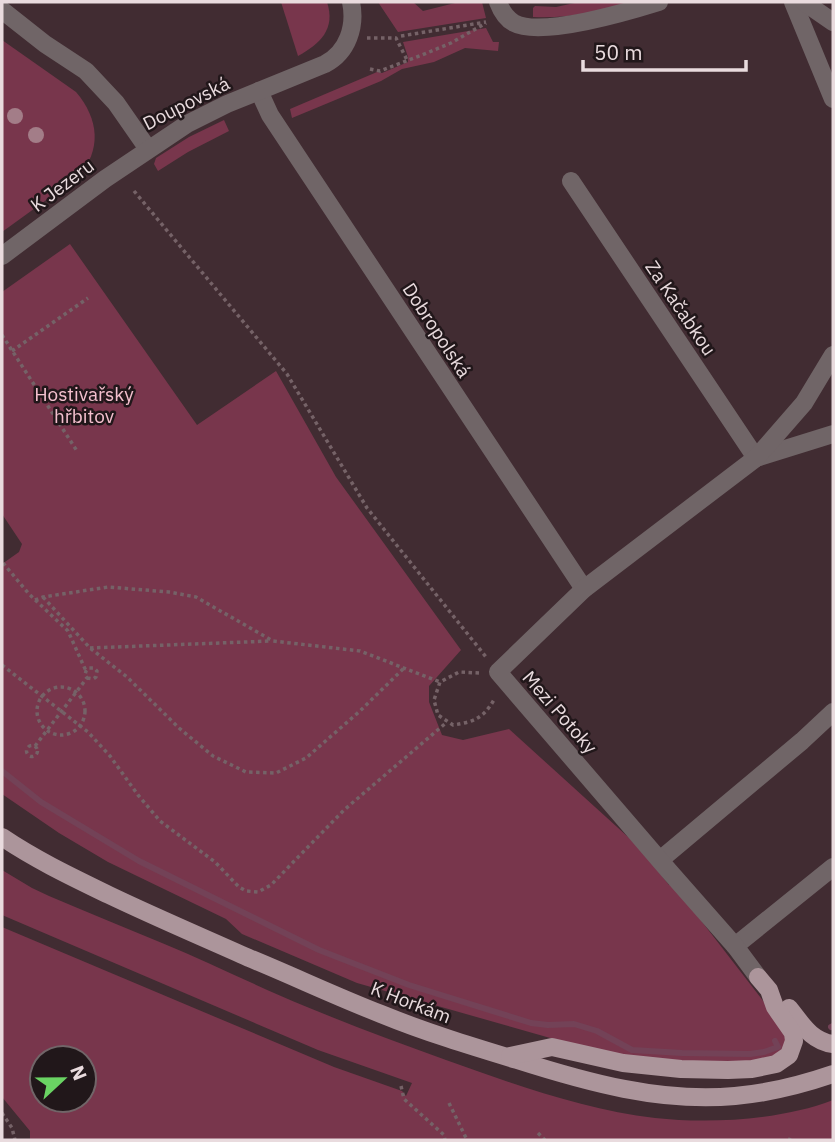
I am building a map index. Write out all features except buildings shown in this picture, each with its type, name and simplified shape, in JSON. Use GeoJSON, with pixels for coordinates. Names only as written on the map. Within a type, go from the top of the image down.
{"type":"FeatureCollection","features":[{"type":"Feature","properties":{"kind":"main road","name":"K Horkám"},"geometry":{"type":"LineString","coordinates":[[2,837],[31,857],[169,923],[381,1014],[462,1044],[602,1085],[702,1096],[734,1096],[801,1085],[833,1074]]}},
{"type":"Feature","properties":{"kind":"main road"},"geometry":{"type":"LineString","coordinates":[[2,848],[31,857]]}},
{"type":"Feature","properties":{"kind":"main road"},"geometry":{"type":"LineString","coordinates":[[506,1057],[552,1047],[624,1063],[681,1069],[728,1070],[776,1065],[789,1055],[794,1041],[793,1033],[763,984]]}},
{"type":"Feature","properties":{"kind":"main road"},"geometry":{"type":"LineString","coordinates":[[763,984],[783,1000],[811,1035],[833,1044]]}},
{"type":"Feature","properties":{"kind":"street"},"geometry":{"type":"LineString","coordinates":[[348,37],[352,22],[351,2]]}},
{"type":"Feature","properties":{"kind":"street"},"geometry":{"type":"LineString","coordinates":[[500,7],[512,22],[520,26],[535,27],[597,20],[659,2]]}},
{"type":"Feature","properties":{"kind":"street"},"geometry":{"type":"LineString","coordinates":[[793,2],[826,64],[833,99]]}},
{"type":"Feature","properties":{"kind":"street"},"geometry":{"type":"LineString","coordinates":[[804,2],[833,22]]}},
{"type":"Feature","properties":{"kind":"street","name":"Doupovská"},"geometry":{"type":"LineString","coordinates":[[2,10],[45,44],[86,71],[116,103],[148,149],[187,124],[227,104],[331,61],[340,52],[348,37]]}},
{"type":"Feature","properties":{"kind":"street","name":"Dobropolská"},"geometry":{"type":"LineString","coordinates":[[259,91],[270,115],[584,589]]}},
{"type":"Feature","properties":{"kind":"street","name":"K Jezeru"},"geometry":{"type":"LineString","coordinates":[[2,256],[148,149]]}},
{"type":"Feature","properties":{"kind":"street","name":"Za Kačabkou"},"geometry":{"type":"LineString","coordinates":[[571,181],[757,458]]}},
{"type":"Feature","properties":{"kind":"street","name":"Mezi Potoky"},"geometry":{"type":"LineString","coordinates":[[763,984],[736,946],[498,673],[584,589],[757,458],[804,403],[833,355]]}},
{"type":"Feature","properties":{"kind":"street","name":"Mezi Potoky"},"geometry":{"type":"LineString","coordinates":[[757,458],[833,434]]}},
{"type":"Feature","properties":{"kind":"street"},"geometry":{"type":"LineString","coordinates":[[660,860],[833,712]]}},
{"type":"Feature","properties":{"kind":"street"},"geometry":{"type":"LineString","coordinates":[[736,946],[833,867]]}},
{"type":"Feature","properties":{"kind":"path"},"geometry":{"type":"LineString","coordinates":[[370,69],[380,71],[422,55],[451,43],[488,22],[401,36]]}},
{"type":"Feature","properties":{"kind":"path"},"geometry":{"type":"LineString","coordinates":[[348,37],[396,38],[407,60]]}},
{"type":"Feature","properties":{"kind":"path"},"geometry":{"type":"LineString","coordinates":[[134,191],[287,374],[367,508],[498,673],[496,695],[489,708],[472,722],[453,724],[438,715],[434,700],[440,682],[459,671],[498,673]]}},
{"type":"Feature","properties":{"kind":"path"},"geometry":{"type":"LineString","coordinates":[[12,351],[88,298]]}},
{"type":"Feature","properties":{"kind":"path"},"geometry":{"type":"LineString","coordinates":[[2,335],[77,451]]}},
{"type":"Feature","properties":{"kind":"path"},"geometry":{"type":"LineString","coordinates":[[3,563],[68,631],[88,678]]}},
{"type":"Feature","properties":{"kind":"path"},"geometry":{"type":"LineString","coordinates":[[36,600],[108,587],[169,592],[196,597],[274,641]]}},
{"type":"Feature","properties":{"kind":"path"},"geometry":{"type":"LineString","coordinates":[[43,597],[90,648],[127,677],[179,728],[213,756],[246,772],[276,774],[306,758],[404,668]]}},
{"type":"Feature","properties":{"kind":"path"},"geometry":{"type":"LineString","coordinates":[[90,648],[274,641],[360,651],[440,682]]}},
{"type":"Feature","properties":{"kind":"path"},"geometry":{"type":"LineString","coordinates":[[2,665],[80,726],[110,756],[160,821],[215,862],[242,890],[251,892],[271,885],[344,810],[448,721]]}},
{"type":"Feature","properties":{"kind":"path"},"geometry":{"type":"LineString","coordinates":[[86,671],[92,668],[97,673],[93,679],[88,678]]}},
{"type":"Feature","properties":{"kind":"path"},"geometry":{"type":"LineString","coordinates":[[35,746],[88,678]]}},
{"type":"Feature","properties":{"kind":"path"},"geometry":{"type":"LineString","coordinates":[[56,688],[69,688],[76,692],[85,707],[84,720],[80,726],[65,736],[46,731],[37,717],[38,703],[42,696],[56,688]]}},
{"type":"Feature","properties":{"kind":"path"},"geometry":{"type":"LineString","coordinates":[[401,1086],[404,1099],[444,1135],[445,1140]]}},
{"type":"Feature","properties":{"kind":"path"},"geometry":{"type":"LineString","coordinates":[[449,1103],[467,1140]]}},
{"type":"Feature","properties":{"kind":"path"},"geometry":{"type":"LineString","coordinates":[[2,1113],[12,1128],[15,1140]]}},
{"type":"Feature","properties":{"kind":"path"},"geometry":{"type":"LineString","coordinates":[[538,1133],[545,1140]]}},
{"type":"Feature","properties":{"kind":"green space"},"geometry":{"type":"Polygon","coordinates":[[[281,2],[327,2],[328,28],[319,41],[298,56],[281,2]]]}},
{"type":"Feature","properties":{"kind":"green space"},"geometry":{"type":"Polygon","coordinates":[[[378,2],[413,2],[423,11],[459,2],[482,2],[486,18],[398,32],[378,2]]]}},
{"type":"Feature","properties":{"kind":"green space"},"geometry":{"type":"Polygon","coordinates":[[[579,2],[630,2],[582,14],[533,17],[535,6],[556,7],[579,2]]]}},
{"type":"Feature","properties":{"kind":"green space"},"geometry":{"type":"Polygon","coordinates":[[[486,28],[493,42],[499,42],[498,51],[465,48],[434,62],[402,69],[381,81],[292,118],[290,109],[377,72],[382,73],[408,62],[403,42],[486,28]]]}},
{"type":"Feature","properties":{"kind":"green space"},"geometry":{"type":"Polygon","coordinates":[[[2,40],[76,92],[89,113],[95,134],[91,156],[78,177],[2,232],[2,40]]]}},
{"type":"Feature","properties":{"kind":"green space"},"geometry":{"type":"Polygon","coordinates":[[[224,120],[229,131],[158,171],[154,164],[156,158],[189,137],[224,120]]]}},
{"type":"Feature","properties":{"kind":"green space","name":"Hostivařský hřbitov"},"geometry":{"type":"Polygon","coordinates":[[[70,244],[197,425],[276,371],[336,477],[461,650],[429,686],[429,702],[442,735],[463,740],[509,729],[638,846],[669,885],[672,883],[784,1028],[787,1039],[783,1051],[772,1060],[703,1064],[603,1053],[357,983],[242,934],[226,919],[108,862],[2,794],[2,564],[19,552],[22,544],[2,514],[2,292],[70,244]]]}},
{"type":"Feature","properties":{"kind":"green space"},"geometry":{"type":"Polygon","coordinates":[[[2,870],[49,896],[307,1007],[523,1087],[602,1109],[655,1118],[699,1121],[769,1116],[833,1100],[833,1140],[30,1140],[30,1131],[2,1097],[2,927],[334,1067],[402,1091],[406,1096],[412,1083],[318,1050],[2,915],[2,870]]]}},
{"type":"Feature","properties":{"kind":"waterway"},"geometry":{"type":"LineString","coordinates":[[2,771],[41,802],[139,861],[319,950],[409,985],[531,1023],[574,1024],[597,1031],[632,1050],[750,1054],[778,1047],[775,1041]]}}]}
